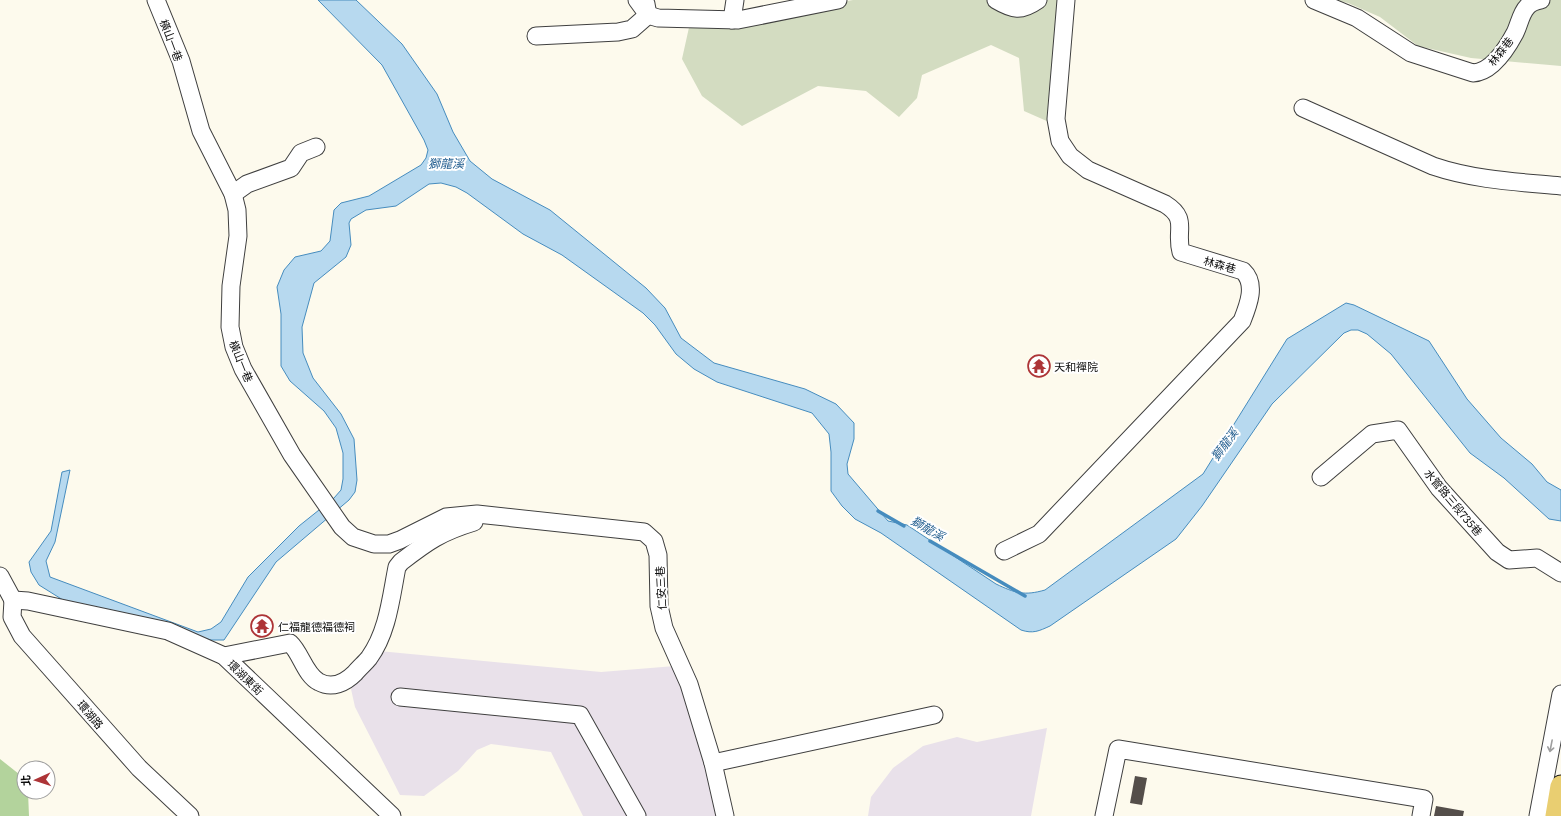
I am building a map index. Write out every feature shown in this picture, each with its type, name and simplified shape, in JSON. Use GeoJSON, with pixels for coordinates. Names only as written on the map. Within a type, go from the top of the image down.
{"type":"FeatureCollection","features":[{"type":"Feature","properties":{"kind":"main road"},"geometry":{"type":"LineString","coordinates":[[1556,816],[1561,786]]}},
{"type":"Feature","properties":{"kind":"street","name":"橫山一巷"},"geometry":{"type":"LineString","coordinates":[[156,0],[181,61],[201,131],[233,194],[238,236],[231,286],[230,327],[234,347],[243,369],[292,455],[342,527],[353,537],[374,544],[389,544],[446,517],[477,514],[491,516]]}},
{"type":"Feature","properties":{"kind":"street"},"geometry":{"type":"LineString","coordinates":[[637,0],[658,18],[732,20],[838,0]]}},
{"type":"Feature","properties":{"kind":"street"},"geometry":{"type":"LineString","coordinates":[[732,20],[736,0]]}},
{"type":"Feature","properties":{"kind":"street"},"geometry":{"type":"LineString","coordinates":[[996,0],[1009,8],[1027,8],[1038,0]]}},
{"type":"Feature","properties":{"kind":"street","name":"林森巷"},"geometry":{"type":"LineString","coordinates":[[1004,551],[1039,534],[1237,327],[1242,321],[1248,306],[1251,287],[1249,276],[1244,271],[1180,252],[1180,218],[1173,209],[1165,204],[1088,170],[1070,156],[1060,141],[1056,119],[1066,0]]}},
{"type":"Feature","properties":{"kind":"street","name":"林森巷"},"geometry":{"type":"LineString","coordinates":[[1314,0],[1357,18],[1412,54],[1474,73],[1488,68],[1512,38],[1526,7],[1533,2],[1541,0]]}},
{"type":"Feature","properties":{"kind":"street"},"geometry":{"type":"LineString","coordinates":[[536,36],[618,32],[632,29],[647,8]]}},
{"type":"Feature","properties":{"kind":"street"},"geometry":{"type":"LineString","coordinates":[[1303,108],[1433,166],[1451,172],[1483,179],[1561,186]]}},
{"type":"Feature","properties":{"kind":"street"},"geometry":{"type":"LineString","coordinates":[[233,194],[247,184],[291,168],[301,153],[316,147]]}},
{"type":"Feature","properties":{"kind":"street","name":"水管路三段735巷"},"geometry":{"type":"LineString","coordinates":[[1321,477],[1372,434],[1398,430],[1439,488],[1497,552],[1509,560],[1537,558],[1561,573]]}},
{"type":"Feature","properties":{"kind":"street"},"geometry":{"type":"LineString","coordinates":[[224,656],[290,643],[317,681],[326,685],[341,683],[350,678],[369,658],[379,641],[387,617],[397,567],[400,562],[431,539],[449,529],[491,516]]}},
{"type":"Feature","properties":{"kind":"street","name":"仁安三巷"},"geometry":{"type":"LineString","coordinates":[[491,516],[633,530],[644,532],[654,540],[658,555],[658,606],[664,628],[689,684],[713,763],[725,816]]}},
{"type":"Feature","properties":{"kind":"street"},"geometry":{"type":"LineString","coordinates":[[0,576],[13,600]]}},
{"type":"Feature","properties":{"kind":"street","name":"環湖東街"},"geometry":{"type":"LineString","coordinates":[[13,600],[28,601],[168,630],[224,656],[381,813]]}},
{"type":"Feature","properties":{"kind":"street","name":"環湖路"},"geometry":{"type":"LineString","coordinates":[[13,600],[12,616],[22,636],[140,768],[190,816]]}},
{"type":"Feature","properties":{"kind":"street"},"geometry":{"type":"LineString","coordinates":[[1538,816],[1561,694]]}},
{"type":"Feature","properties":{"kind":"street"},"geometry":{"type":"LineString","coordinates":[[400,697],[580,715],[637,816]]}},
{"type":"Feature","properties":{"kind":"street"},"geometry":{"type":"LineString","coordinates":[[713,763],[934,715]]}},
{"type":"Feature","properties":{"kind":"street"},"geometry":{"type":"LineString","coordinates":[[1104,816],[1118,749],[1424,799],[1421,816]]}},
{"type":"Feature","properties":{"kind":"shaded area"},"geometry":{"type":"Polygon","coordinates":[[[379,651],[601,672],[675,666],[721,816],[583,816],[551,752],[491,744],[477,750],[458,771],[424,796],[400,795],[355,707],[351,689],[379,651]]]}},
{"type":"Feature","properties":{"kind":"shaded area"},"geometry":{"type":"Polygon","coordinates":[[[1047,728],[1031,816],[868,816],[871,797],[893,768],[923,746],[957,737],[977,742],[1047,728]]]}},
{"type":"Feature","properties":{"kind":"green space"},"geometry":{"type":"Polygon","coordinates":[[[853,0],[1065,0],[1058,126],[1024,111],[1019,58],[991,45],[922,75],[917,98],[899,117],[866,91],[818,86],[742,126],[702,96],[682,59],[690,23],[779,13],[853,0]]]}},
{"type":"Feature","properties":{"kind":"green space"},"geometry":{"type":"Polygon","coordinates":[[[1334,0],[1561,0],[1561,66],[1471,58],[1418,46],[1380,17],[1348,3],[1334,0]]]}},
{"type":"Feature","properties":{"kind":"green space"},"geometry":{"type":"Polygon","coordinates":[[[0,759],[16,772],[16,800],[28,800],[29,816],[0,816],[0,759]]]}},
{"type":"Feature","properties":{"kind":"water","name":"獅龍溪"},"geometry":{"type":"Polygon","coordinates":[[[318,0],[356,0],[402,44],[437,94],[453,132],[470,161],[492,179],[550,210],[646,288],[665,308],[681,338],[714,363],[805,389],[836,404],[854,423],[854,439],[847,464],[848,474],[888,521],[907,525],[996,584],[1003,587],[1020,593],[1031,593],[1045,590],[1203,474],[1287,339],[1346,303],[1354,305],[1429,341],[1467,399],[1501,438],[1532,464],[1547,482],[1561,490],[1561,521],[1549,519],[1504,478],[1470,453],[1391,354],[1367,334],[1358,330],[1351,330],[1344,333],[1272,404],[1202,506],[1176,539],[1050,626],[1029,632],[1021,630],[881,533],[855,519],[842,506],[831,491],[831,452],[829,434],[812,413],[717,382],[694,369],[676,354],[655,325],[643,313],[562,255],[523,234],[467,193],[456,187],[441,183],[429,184],[396,206],[366,210],[351,219],[349,223],[351,245],[346,257],[314,283],[302,327],[303,353],[313,378],[341,414],[354,439],[357,480],[355,492],[349,500],[276,562],[224,640],[211,640],[63,600],[39,585],[31,572],[29,562],[51,531],[62,472],[70,470],[55,542],[46,561],[50,577],[198,632],[211,629],[221,622],[248,577],[299,526],[334,498],[341,490],[343,479],[343,453],[336,428],[324,411],[290,381],[281,366],[281,314],[277,287],[284,270],[295,257],[321,251],[330,241],[334,210],[341,203],[369,196],[421,165],[426,158],[428,150],[424,140],[382,65],[318,0]]]}},
{"type":"Feature","properties":{"kind":"building"},"geometry":{"type":"Polygon","coordinates":[[[1135,776],[1147,778],[1142,805],[1130,803],[1135,776]]]}},
{"type":"Feature","properties":{"kind":"building"},"geometry":{"type":"Polygon","coordinates":[[[1436,806],[1464,811],[1463,816],[1434,816],[1436,806]]]}},
{"type":"Feature","properties":{"kind":"waterway","name":"獅龍溪"},"geometry":{"type":"LineString","coordinates":[[878,511],[904,526]]}},
{"type":"Feature","properties":{"kind":"waterway","name":"獅龍溪"},"geometry":{"type":"LineString","coordinates":[[930,541],[1025,596]]}},
{"type":"Feature","properties":{"kind":"place","name":"天和禪院"},"geometry":{"type":"Point","coordinates":[1039,366]}},
{"type":"Feature","properties":{"kind":"place","name":"仁福龍德福德祠"},"geometry":{"type":"Point","coordinates":[262,626]}}]}
